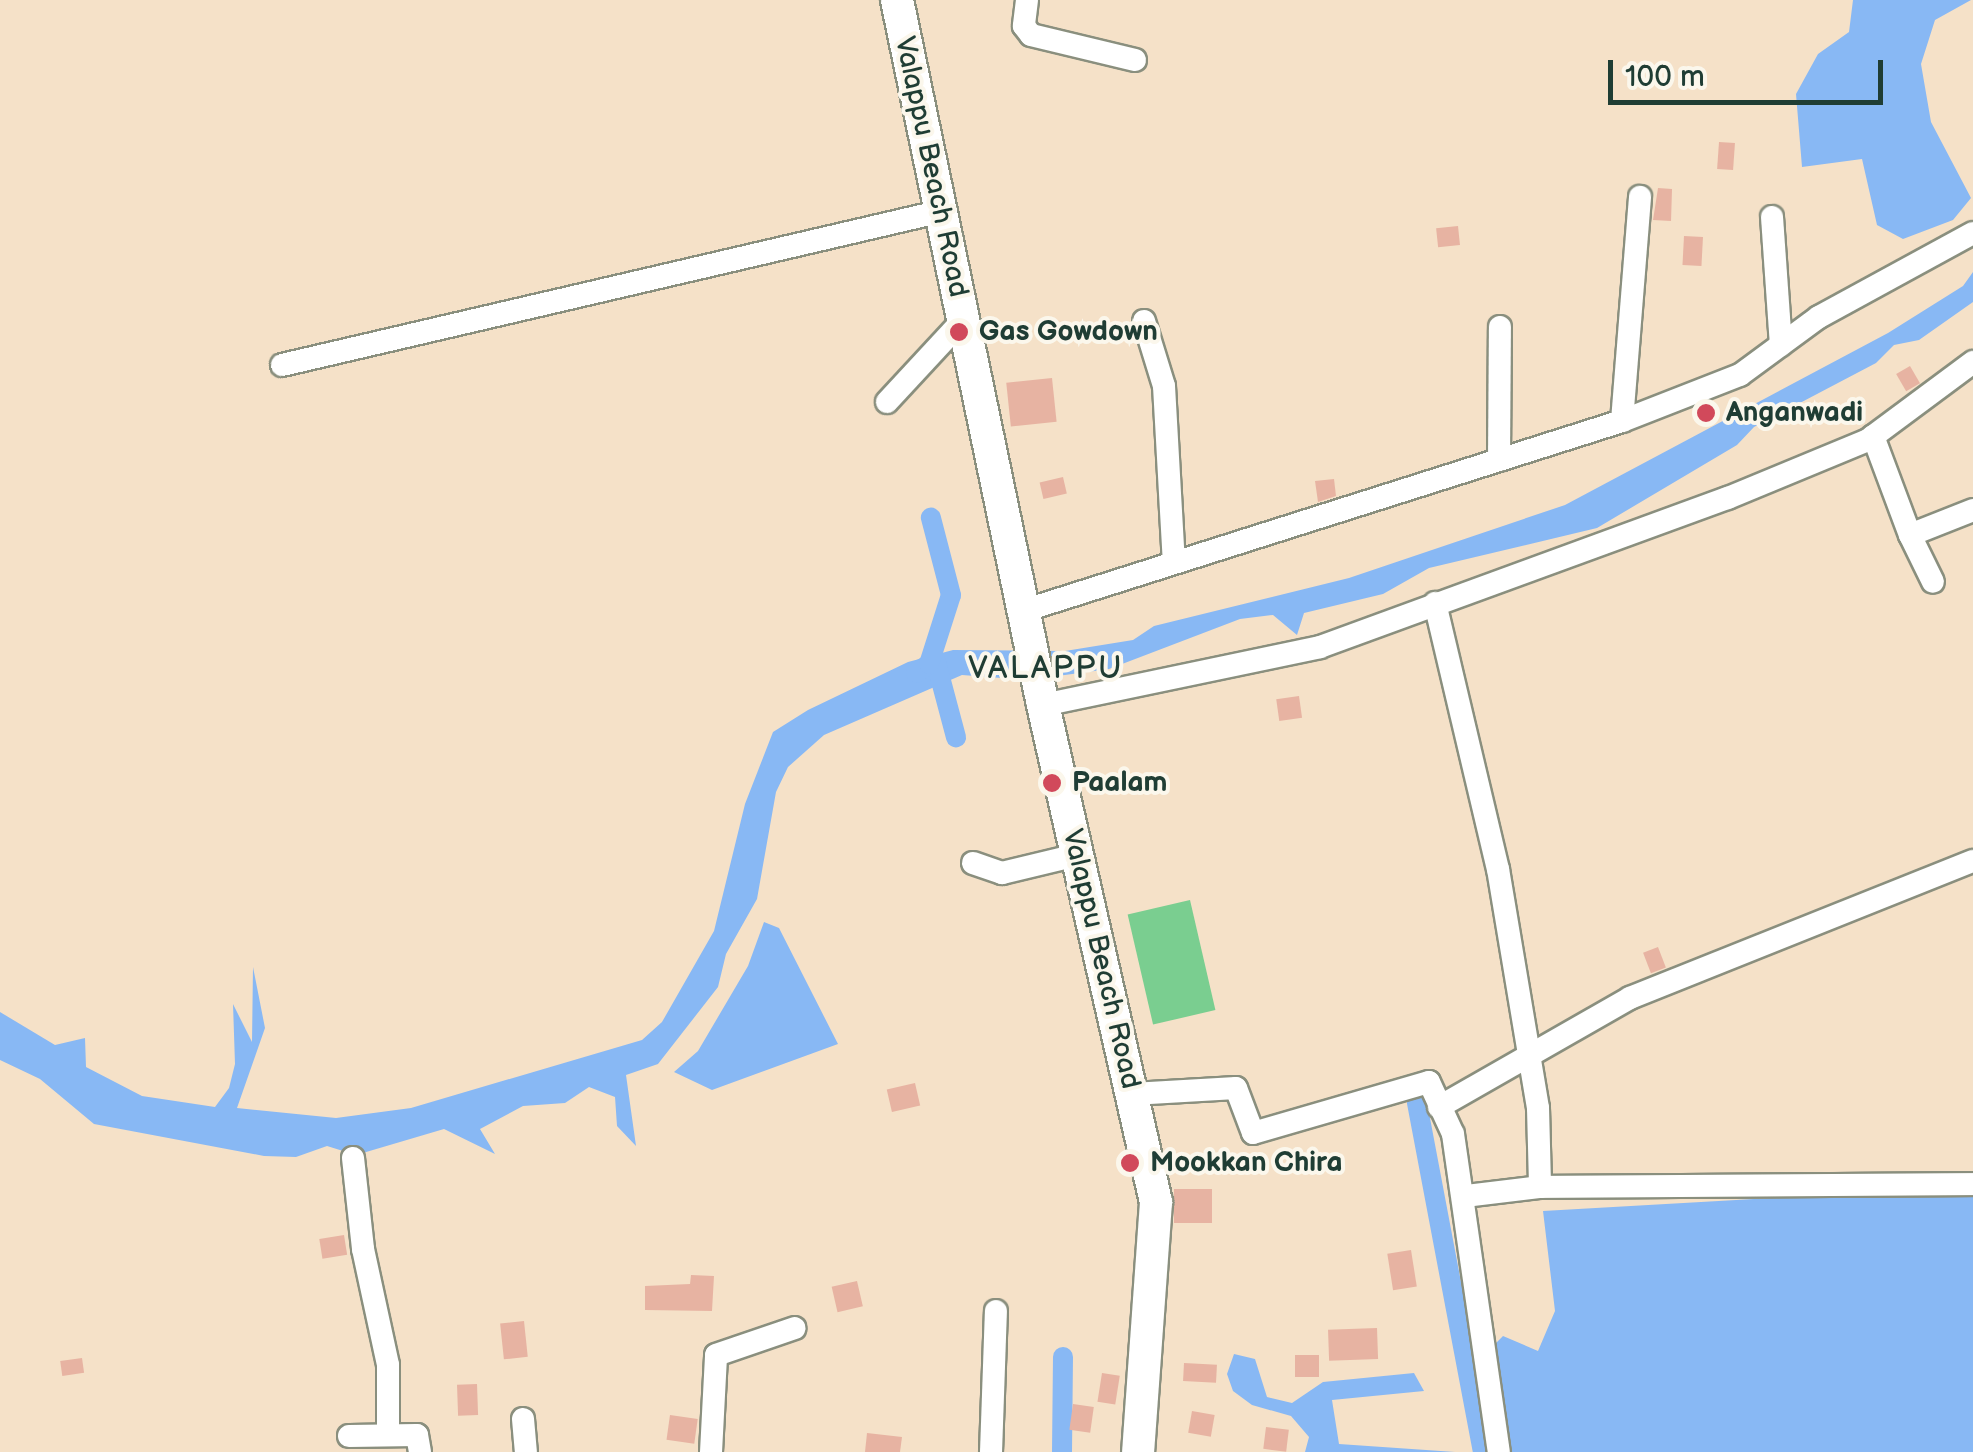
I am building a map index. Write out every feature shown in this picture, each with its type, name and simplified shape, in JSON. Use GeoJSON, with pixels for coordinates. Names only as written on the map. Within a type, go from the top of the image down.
{"type":"FeatureCollection","features":[{"type":"Feature","properties":{"kind":"main road","name":"Valappu Beach Road"},"geometry":{"type":"LineString","coordinates":[[896,0],[1077,855],[1156,1202],[1138,1452]]}},
{"type":"Feature","properties":{"kind":"street"},"geometry":{"type":"LineString","coordinates":[[1026,0],[1024,26],[1031,35],[1136,60]]}},
{"type":"Feature","properties":{"kind":"street"},"geometry":{"type":"LineString","coordinates":[[1622,421],[1640,197]]}},
{"type":"Feature","properties":{"kind":"street"},"geometry":{"type":"LineString","coordinates":[[282,365],[942,211]]}},
{"type":"Feature","properties":{"kind":"street"},"geometry":{"type":"LineString","coordinates":[[1772,216],[1782,345]]}},
{"type":"Feature","properties":{"kind":"street"},"geometry":{"type":"LineString","coordinates":[[1026,610],[1622,421],[1740,375],[1782,345],[1973,233]]}},
{"type":"Feature","properties":{"kind":"street"},"geometry":{"type":"LineString","coordinates":[[887,402],[963,320]]}},
{"type":"Feature","properties":{"kind":"street"},"geometry":{"type":"LineString","coordinates":[[1144,321],[1164,386],[1174,563]]}},
{"type":"Feature","properties":{"kind":"street"},"geometry":{"type":"LineString","coordinates":[[1499,460],[1500,327]]}},
{"type":"Feature","properties":{"kind":"street"},"geometry":{"type":"LineString","coordinates":[[1039,678],[1320,648],[1728,498],[1873,436],[1973,362]]}},
{"type":"Feature","properties":{"kind":"street"},"geometry":{"type":"LineString","coordinates":[[1873,436],[1910,536],[1933,582]]}},
{"type":"Feature","properties":{"kind":"street"},"geometry":{"type":"LineString","coordinates":[[1910,536],[1973,510]]}},
{"type":"Feature","properties":{"kind":"street"},"geometry":{"type":"LineString","coordinates":[[1436,603],[1498,868],[1529,1055],[1540,1187]]}},
{"type":"Feature","properties":{"kind":"street"},"geometry":{"type":"LineString","coordinates":[[973,864],[1002,873],[1077,855]]}},
{"type":"Feature","properties":{"kind":"street"},"geometry":{"type":"LineString","coordinates":[[1439,1107],[1630,998],[1973,861]]}},
{"type":"Feature","properties":{"kind":"street"},"geometry":{"type":"LineString","coordinates":[[1132,1094],[1236,1088],[1254,1133],[1429,1082],[1454,1134],[1499,1452]]}},
{"type":"Feature","properties":{"kind":"street"},"geometry":{"type":"LineString","coordinates":[[353,1158],[363,1249],[388,1365],[388,1435]]}},
{"type":"Feature","properties":{"kind":"street"},"geometry":{"type":"LineString","coordinates":[[1464,1196],[1540,1187],[1973,1184]]}},
{"type":"Feature","properties":{"kind":"street"},"geometry":{"type":"LineString","coordinates":[[990,1452],[996,1311]]}},
{"type":"Feature","properties":{"kind":"street"},"geometry":{"type":"LineString","coordinates":[[711,1452],[716,1355],[794,1328]]}},
{"type":"Feature","properties":{"kind":"street"},"geometry":{"type":"LineString","coordinates":[[523,1419],[526,1452]]}},
{"type":"Feature","properties":{"kind":"street"},"geometry":{"type":"LineString","coordinates":[[349,1436],[417,1435],[420,1452]]}},
{"type":"Feature","properties":{"kind":"green space"},"geometry":{"type":"Polygon","coordinates":[[[1190,900],[1215,1010],[1153,1025],[1128,914],[1190,900]]]}},
{"type":"Feature","properties":{"kind":"water"},"geometry":{"type":"Polygon","coordinates":[[[1853,0],[1971,0],[1935,20],[1921,64],[1931,122],[1971,198],[1953,220],[1903,239],[1877,225],[1862,159],[1802,167],[1796,94],[1818,54],[1849,32],[1853,0]]]}},
{"type":"Feature","properties":{"kind":"water"},"geometry":{"type":"Polygon","coordinates":[[[1973,272],[1973,302],[1919,340],[1894,345],[1876,363],[1754,427],[1737,445],[1597,528],[1429,568],[1383,594],[1304,613],[1297,635],[1273,615],[1240,619],[1109,669],[1028,680],[962,675],[824,735],[788,767],[776,792],[757,899],[726,954],[718,987],[658,1064],[626,1075],[636,1146],[617,1126],[615,1097],[589,1087],[565,1103],[523,1106],[480,1129],[495,1154],[444,1129],[356,1155],[327,1146],[296,1157],[264,1156],[94,1124],[40,1079],[0,1060],[0,1012],[55,1045],[85,1038],[86,1067],[142,1096],[215,1107],[229,1088],[235,1064],[233,1004],[252,1042],[253,967],[265,1028],[237,1108],[336,1118],[411,1108],[642,1040],[662,1022],[714,931],[745,804],[773,732],[808,710],[908,662],[953,650],[1065,651],[1133,640],[1154,626],[1349,578],[1565,505],[1888,333],[1963,286],[1973,272]]]}},
{"type":"Feature","properties":{"kind":"water"},"geometry":{"type":"Polygon","coordinates":[[[764,922],[779,928],[838,1044],[712,1090],[674,1072],[698,1051],[748,966],[764,922]]]}},
{"type":"Feature","properties":{"kind":"water"},"geometry":{"type":"Polygon","coordinates":[[[1891,1191],[1973,1192],[1973,1452],[1511,1452],[1494,1345],[1503,1336],[1538,1351],[1555,1311],[1543,1211],[1891,1191]]]}},
{"type":"Feature","properties":{"kind":"water"},"geometry":{"type":"Polygon","coordinates":[[[1234,1354],[1255,1359],[1267,1397],[1292,1403],[1323,1382],[1414,1373],[1424,1391],[1332,1400],[1339,1444],[1455,1452],[1305,1452],[1309,1437],[1291,1416],[1252,1405],[1233,1391],[1227,1374],[1234,1354]]]}},
{"type":"Feature","properties":{"kind":"building"},"geometry":{"type":"Polygon","coordinates":[[[1719,142],[1735,143],[1733,170],[1717,169],[1719,142]]]}},
{"type":"Feature","properties":{"kind":"building"},"geometry":{"type":"Polygon","coordinates":[[[1658,188],[1672,189],[1671,221],[1653,220],[1658,188]]]}},
{"type":"Feature","properties":{"kind":"building"},"geometry":{"type":"Polygon","coordinates":[[[1458,226],[1460,245],[1438,247],[1436,228],[1458,226]]]}},
{"type":"Feature","properties":{"kind":"building"},"geometry":{"type":"Polygon","coordinates":[[[1684,236],[1703,237],[1701,266],[1682,265],[1684,236]]]}},
{"type":"Feature","properties":{"kind":"building"},"geometry":{"type":"Polygon","coordinates":[[[1910,366],[1920,383],[1906,391],[1896,374],[1910,366]]]}},
{"type":"Feature","properties":{"kind":"building"},"geometry":{"type":"Polygon","coordinates":[[[1052,378],[1057,422],[1011,427],[1006,383],[1052,378]]]}},
{"type":"Feature","properties":{"kind":"building"},"geometry":{"type":"Polygon","coordinates":[[[1063,477],[1067,494],[1043,499],[1040,482],[1063,477]]]}},
{"type":"Feature","properties":{"kind":"building"},"geometry":{"type":"Polygon","coordinates":[[[1334,479],[1336,496],[1318,502],[1315,481],[1334,479]]]}},
{"type":"Feature","properties":{"kind":"building"},"geometry":{"type":"Polygon","coordinates":[[[1299,696],[1302,718],[1279,721],[1276,699],[1299,696]]]}},
{"type":"Feature","properties":{"kind":"building"},"geometry":{"type":"Polygon","coordinates":[[[1658,947],[1666,968],[1651,973],[1643,953],[1658,947]]]}},
{"type":"Feature","properties":{"kind":"building"},"geometry":{"type":"Polygon","coordinates":[[[915,1083],[920,1105],[892,1112],[887,1090],[915,1083]]]}},
{"type":"Feature","properties":{"kind":"building"},"geometry":{"type":"Polygon","coordinates":[[[1174,1189],[1212,1189],[1212,1223],[1174,1223],[1174,1189]]]}},
{"type":"Feature","properties":{"kind":"building"},"geometry":{"type":"Polygon","coordinates":[[[344,1235],[347,1255],[322,1259],[319,1239],[344,1235]]]}},
{"type":"Feature","properties":{"kind":"building"},"geometry":{"type":"Polygon","coordinates":[[[1411,1250],[1417,1287],[1393,1290],[1387,1254],[1411,1250]]]}},
{"type":"Feature","properties":{"kind":"building"},"geometry":{"type":"Polygon","coordinates":[[[691,1275],[714,1276],[712,1311],[645,1310],[645,1286],[690,1284],[691,1275]]]}},
{"type":"Feature","properties":{"kind":"building"},"geometry":{"type":"Polygon","coordinates":[[[857,1281],[863,1306],[838,1312],[832,1287],[857,1281]]]}},
{"type":"Feature","properties":{"kind":"building"},"geometry":{"type":"Polygon","coordinates":[[[524,1321],[528,1357],[504,1359],[500,1324],[524,1321]]]}},
{"type":"Feature","properties":{"kind":"building"},"geometry":{"type":"Polygon","coordinates":[[[1377,1328],[1378,1359],[1329,1361],[1328,1330],[1377,1328]]]}},
{"type":"Feature","properties":{"kind":"building"},"geometry":{"type":"Polygon","coordinates":[[[1295,1355],[1319,1355],[1319,1377],[1295,1377],[1295,1355]]]}},
{"type":"Feature","properties":{"kind":"building"},"geometry":{"type":"Polygon","coordinates":[[[82,1358],[84,1373],[62,1376],[60,1361],[82,1358]]]}},
{"type":"Feature","properties":{"kind":"building"},"geometry":{"type":"Polygon","coordinates":[[[1184,1363],[1217,1365],[1216,1383],[1183,1381],[1184,1363]]]}},
{"type":"Feature","properties":{"kind":"building"},"geometry":{"type":"Polygon","coordinates":[[[1102,1373],[1120,1376],[1115,1404],[1097,1402],[1102,1373]]]}},
{"type":"Feature","properties":{"kind":"building"},"geometry":{"type":"Polygon","coordinates":[[[477,1384],[478,1415],[458,1416],[457,1385],[477,1384]]]}},
{"type":"Feature","properties":{"kind":"building"},"geometry":{"type":"Polygon","coordinates":[[[1073,1404],[1094,1407],[1090,1433],[1069,1430],[1073,1404]]]}},
{"type":"Feature","properties":{"kind":"building"},"geometry":{"type":"Polygon","coordinates":[[[1192,1411],[1215,1415],[1211,1437],[1188,1433],[1192,1411]]]}},
{"type":"Feature","properties":{"kind":"building"},"geometry":{"type":"Polygon","coordinates":[[[670,1415],[698,1419],[694,1444],[667,1440],[670,1415]]]}},
{"type":"Feature","properties":{"kind":"building"},"geometry":{"type":"Polygon","coordinates":[[[1266,1427],[1289,1430],[1286,1452],[1263,1449],[1266,1427]]]}},
{"type":"Feature","properties":{"kind":"building"},"geometry":{"type":"Polygon","coordinates":[[[867,1433],[902,1437],[900,1452],[865,1452],[867,1433]]]}},
{"type":"Feature","properties":{"kind":"waterway"},"geometry":{"type":"LineString","coordinates":[[916,673],[929,664],[951,595],[931,518]]}},
{"type":"Feature","properties":{"kind":"waterway"},"geometry":{"type":"LineString","coordinates":[[936,662],[956,737]]}},
{"type":"Feature","properties":{"kind":"waterway"},"geometry":{"type":"LineString","coordinates":[[1417,1103],[1483,1452]]}},
{"type":"Feature","properties":{"kind":"waterway"},"geometry":{"type":"LineString","coordinates":[[1062,1452],[1063,1357]]}},
{"type":"Feature","properties":{"kind":"place","name":"Gas Gowdown"},"geometry":{"type":"Point","coordinates":[959,332]}},
{"type":"Feature","properties":{"kind":"place","name":"Anganwadi"},"geometry":{"type":"Point","coordinates":[1706,413]}},
{"type":"Feature","properties":{"kind":"place","name":"Paalam"},"geometry":{"type":"Point","coordinates":[1052,783]}},
{"type":"Feature","properties":{"kind":"place","name":"Mookkan Chira"},"geometry":{"type":"Point","coordinates":[1130,1163]}},
{"type":"Feature","properties":{"kind":"district","name":"VALAPPU"},"geometry":{"type":"Point","coordinates":[1046,669]}}]}
